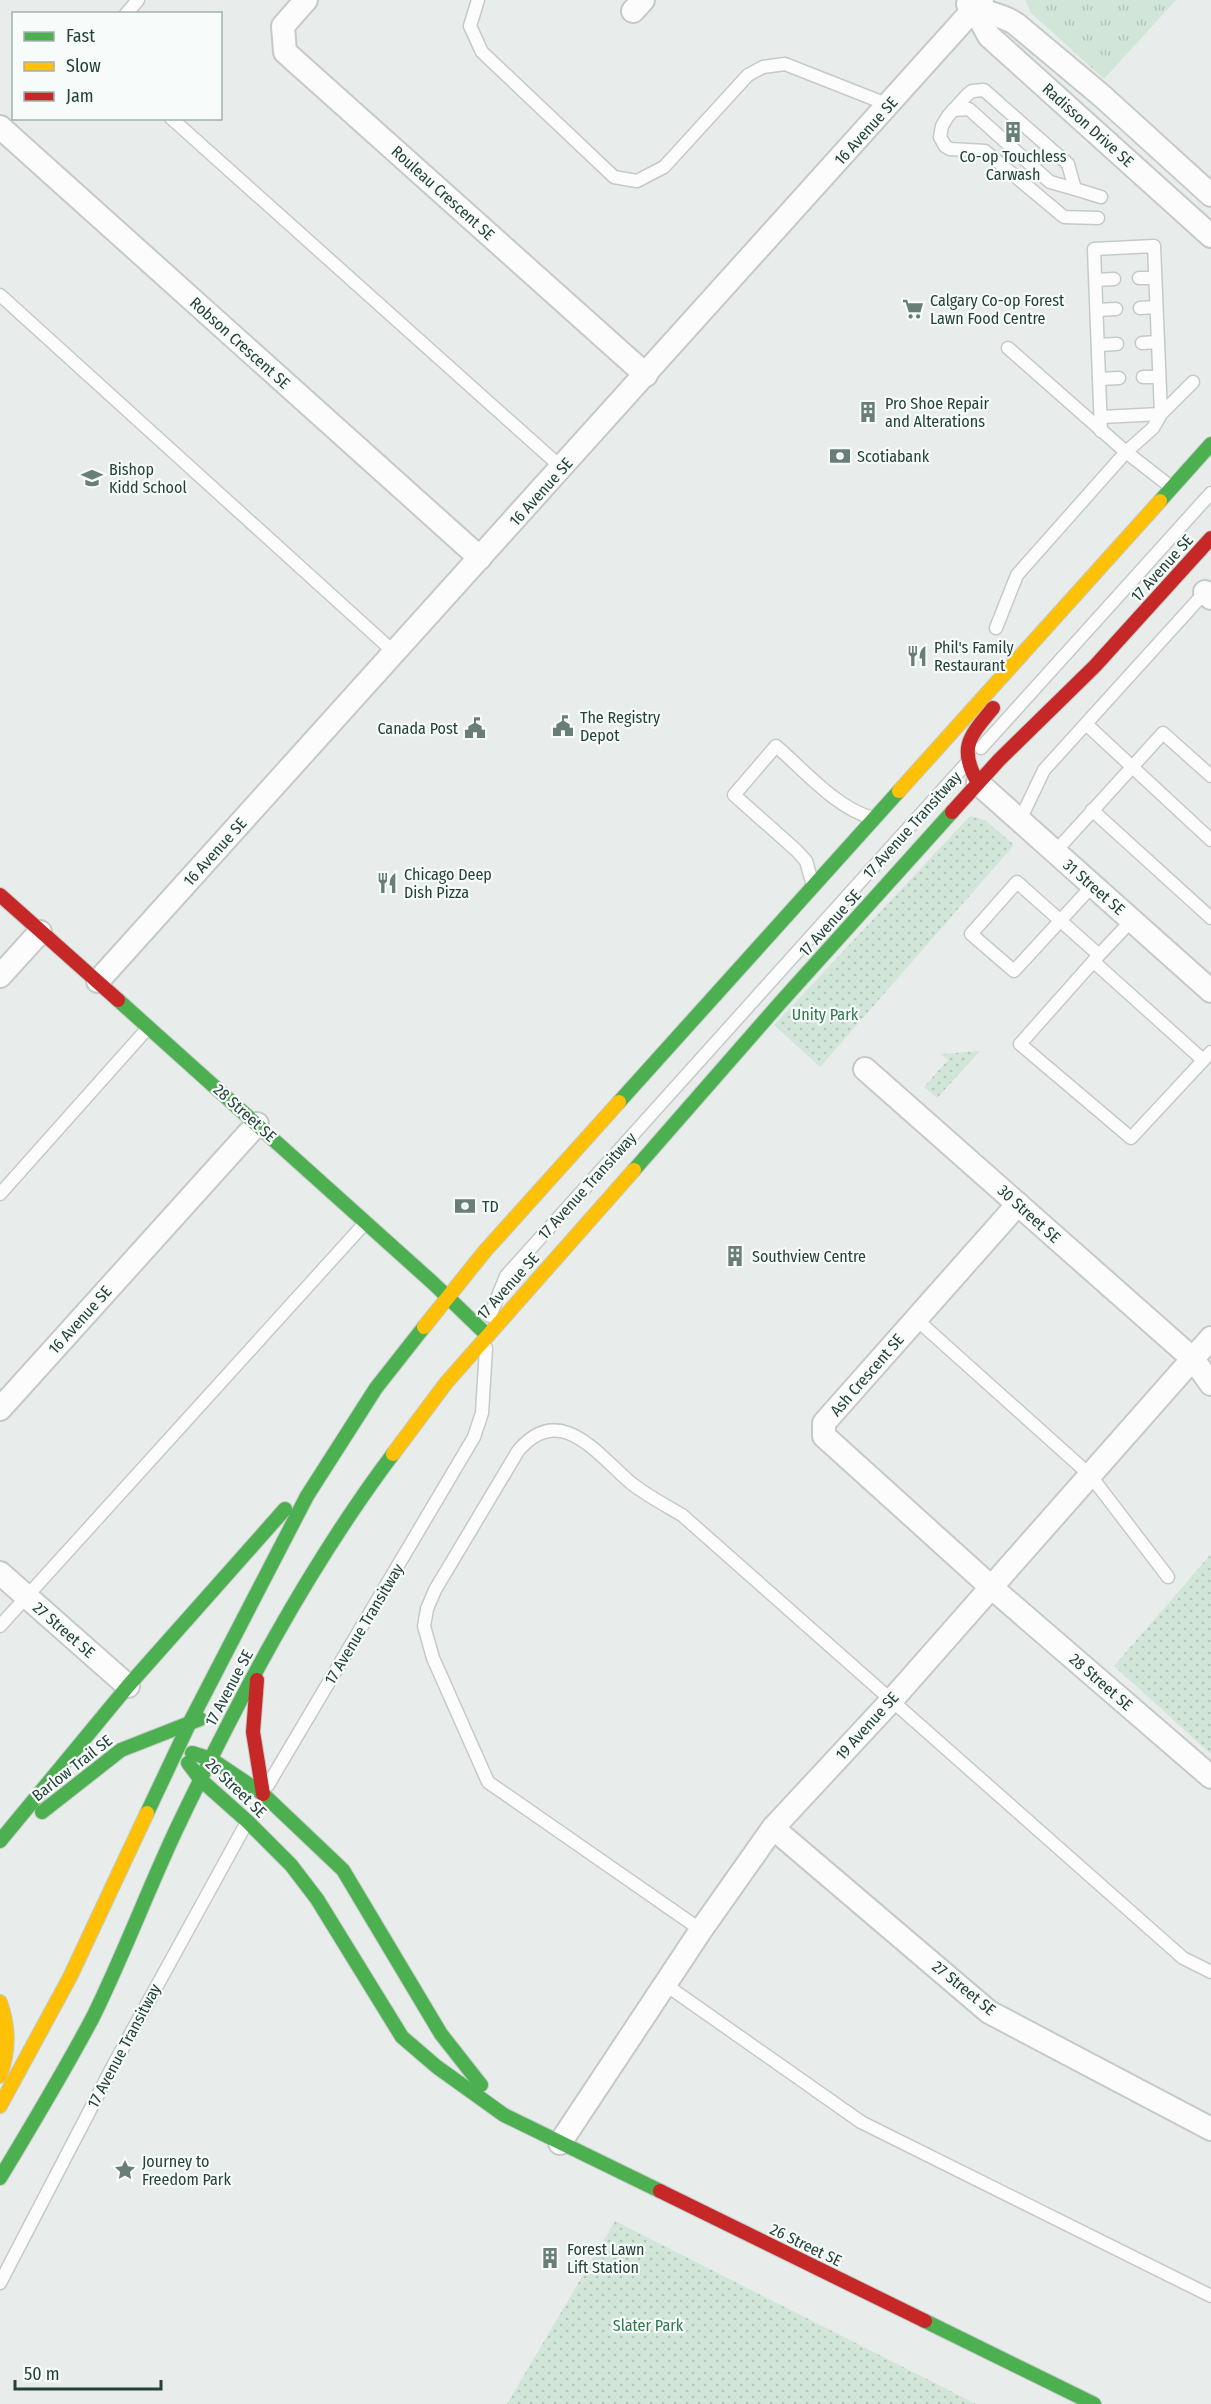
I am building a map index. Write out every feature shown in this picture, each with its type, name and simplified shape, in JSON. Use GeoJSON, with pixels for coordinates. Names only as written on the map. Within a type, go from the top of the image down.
{"type":"FeatureCollection","features":[{"type":"Feature","properties":{"kind":"main road","name":"17 Avenue SE"},"geometry":{"type":"LineString","coordinates":[[0,2106],[70,1977],[190,1722],[279,1547],[323,1468],[376,1388],[485,1251],[1211,444]]}},
{"type":"Feature","properties":{"kind":"main road","name":"17 Avenue SE"},"geometry":{"type":"LineString","coordinates":[[0,2178],[28,2133],[93,2016],[201,1780],[240,1701],[297,1598],[349,1514],[446,1383],[973,773],[1095,666],[1211,538]]}},
{"type":"Feature","properties":{"kind":"main road"},"geometry":{"type":"LineString","coordinates":[[1034,662],[1049,644],[1059,612]]}},
{"type":"Feature","properties":{"kind":"main road"},"geometry":{"type":"LineString","coordinates":[[973,773],[969,747],[975,731],[1004,696]]}},
{"type":"Feature","properties":{"kind":"main road","name":"28 Street SE"},"geometry":{"type":"LineString","coordinates":[[0,895],[366,1222],[487,1335]]}},
{"type":"Feature","properties":{"kind":"main road","name":"17 Avenue SE"},"geometry":{"type":"LineString","coordinates":[[130,1696],[323,1468]]}},
{"type":"Feature","properties":{"kind":"main road"},"geometry":{"type":"LineString","coordinates":[[255,1808],[253,1732],[257,1669]]}},
{"type":"Feature","properties":{"kind":"main road","name":"Barlow Trail SE"},"geometry":{"type":"LineString","coordinates":[[0,1841],[130,1696]]}},
{"type":"Feature","properties":{"kind":"main road","name":"Barlow Trail SE"},"geometry":{"type":"LineString","coordinates":[[0,1849],[58,1798],[121,1750],[240,1701]]}},
{"type":"Feature","properties":{"kind":"main road"},"geometry":{"type":"LineString","coordinates":[[58,1798],[101,1746]]}},
{"type":"Feature","properties":{"kind":"main road","name":"26 Street SE"},"geometry":{"type":"LineString","coordinates":[[178,1748],[201,1780],[255,1808],[343,1870],[441,2034],[504,2115]]}},
{"type":"Feature","properties":{"kind":"main road","name":"26 Street SE"},"geometry":{"type":"LineString","coordinates":[[178,1748],[211,1759],[255,1808],[291,1865],[317,1899],[402,2037],[437,2067],[504,2115],[1094,2404]]}},
{"type":"Feature","properties":{"kind":"main road"},"geometry":{"type":"LineString","coordinates":[[0,2002],[8,2028],[9,2054],[0,2076]]}},
{"type":"Feature","properties":{"kind":"street","name":"Rouleau Crescent SE"},"geometry":{"type":"LineString","coordinates":[[306,0],[283,26],[285,52],[646,375]]}},
{"type":"Feature","properties":{"kind":"street","name":"16 Avenue SE"},"geometry":{"type":"LineString","coordinates":[[98,981],[889,105],[973,3]]}},
{"type":"Feature","properties":{"kind":"street","name":"Radisson Drive SE"},"geometry":{"type":"LineString","coordinates":[[973,3],[1016,24],[1102,96],[1211,195]]}},
{"type":"Feature","properties":{"kind":"street","name":"Radisson Drive SE"},"geometry":{"type":"LineString","coordinates":[[973,3],[989,36],[1211,236]]}},
{"type":"Feature","properties":{"kind":"street","name":"Robson Crescent SE"},"geometry":{"type":"LineString","coordinates":[[0,127],[480,558]]}},
{"type":"Feature","properties":{"kind":"street","name":"31 Street SE"},"geometry":{"type":"LineString","coordinates":[[973,773],[1020,820],[1211,991]]}},
{"type":"Feature","properties":{"kind":"street"},"geometry":{"type":"LineString","coordinates":[[0,975],[40,932]]}},
{"type":"Feature","properties":{"kind":"street","name":"30 Street SE"},"geometry":{"type":"LineString","coordinates":[[865,1069],[1193,1359],[1211,1384]]}},
{"type":"Feature","properties":{"kind":"street","name":"16 Avenue SE"},"geometry":{"type":"LineString","coordinates":[[0,1409],[257,1124]]}},
{"type":"Feature","properties":{"kind":"street","name":"Ash Crescent SE"},"geometry":{"type":"LineString","coordinates":[[991,1587],[824,1436],[824,1423],[1018,1204]]}},
{"type":"Feature","properties":{"kind":"street","name":"19 Avenue SE"},"geometry":{"type":"LineString","coordinates":[[560,2143],[701,1930],[773,1828],[891,1701],[1211,1338]]}},
{"type":"Feature","properties":{"kind":"street","name":"27 Street SE"},"geometry":{"type":"LineString","coordinates":[[0,1573],[130,1696]]}},
{"type":"Feature","properties":{"kind":"street","name":"28 Street SE"},"geometry":{"type":"LineString","coordinates":[[991,1587],[1211,1777]]}},
{"type":"Feature","properties":{"kind":"street","name":"27 Street SE"},"geometry":{"type":"LineString","coordinates":[[773,1828],[989,2012],[1211,2129]]}},
{"type":"Feature","properties":{"kind":"lane"},"geometry":{"type":"LineString","coordinates":[[128,12],[138,0]]}},
{"type":"Feature","properties":{"kind":"lane"},"geometry":{"type":"LineString","coordinates":[[478,0],[470,26],[482,52],[614,177],[637,182],[664,167],[748,75],[763,67],[785,64],[889,105]]}},
{"type":"Feature","properties":{"kind":"lane"},"geometry":{"type":"LineString","coordinates":[[1075,189],[1068,164],[989,93],[979,89],[972,91],[953,110],[940,131],[940,137],[945,146],[955,150],[986,151],[1064,217],[1098,218]]}},
{"type":"Feature","properties":{"kind":"lane"},"geometry":{"type":"LineString","coordinates":[[953,110],[969,109],[1050,182],[1101,197]]}},
{"type":"Feature","properties":{"kind":"lane"},"geometry":{"type":"LineString","coordinates":[[173,120],[562,468]]}},
{"type":"Feature","properties":{"kind":"lane"},"geometry":{"type":"LineString","coordinates":[[1101,431],[1094,249],[1154,246],[1161,414]]}},
{"type":"Feature","properties":{"kind":"lane"},"geometry":{"type":"LineString","coordinates":[[1139,278],[1155,278]]}},
{"type":"Feature","properties":{"kind":"lane"},"geometry":{"type":"LineString","coordinates":[[1096,280],[1114,279]]}},
{"type":"Feature","properties":{"kind":"lane"},"geometry":{"type":"LineString","coordinates":[[0,295],[395,653]]}},
{"type":"Feature","properties":{"kind":"lane"},"geometry":{"type":"LineString","coordinates":[[1140,308],[1156,308]]}},
{"type":"Feature","properties":{"kind":"lane"},"geometry":{"type":"LineString","coordinates":[[1097,310],[1116,309]]}},
{"type":"Feature","properties":{"kind":"lane"},"geometry":{"type":"LineString","coordinates":[[1142,343],[1158,342]]}},
{"type":"Feature","properties":{"kind":"lane"},"geometry":{"type":"LineString","coordinates":[[1098,345],[1117,344]]}},
{"type":"Feature","properties":{"kind":"lane"},"geometry":{"type":"LineString","coordinates":[[1008,348],[1101,431],[1172,488]]}},
{"type":"Feature","properties":{"kind":"lane"},"geometry":{"type":"LineString","coordinates":[[1143,377],[1159,377]]}},
{"type":"Feature","properties":{"kind":"lane"},"geometry":{"type":"LineString","coordinates":[[1100,379],[1119,378]]}},
{"type":"Feature","properties":{"kind":"lane"},"geometry":{"type":"LineString","coordinates":[[996,628],[1017,575],[1126,452],[1153,428],[1161,414],[1193,382]]}},
{"type":"Feature","properties":{"kind":"lane"},"geometry":{"type":"LineString","coordinates":[[1101,417],[1161,414]]}},
{"type":"Feature","properties":{"kind":"lane","name":"17 Avenue Transitway"},"geometry":{"type":"LineString","coordinates":[[0,2283],[119,2054],[255,1808],[474,1437],[482,1413],[487,1335],[492,1306],[506,1276],[973,773],[1211,493]]}},
{"type":"Feature","properties":{"kind":"lane"},"geometry":{"type":"LineString","coordinates":[[1020,820],[1044,770],[1209,591]]}},
{"type":"Feature","properties":{"kind":"lane"},"geometry":{"type":"LineString","coordinates":[[1086,724],[1211,840]]}},
{"type":"Feature","properties":{"kind":"lane"},"geometry":{"type":"LineString","coordinates":[[1055,852],[1163,733],[1211,776]]}},
{"type":"Feature","properties":{"kind":"lane"},"geometry":{"type":"LineString","coordinates":[[813,886],[806,861],[734,795],[776,746],[843,804],[874,818]]}},
{"type":"Feature","properties":{"kind":"lane"},"geometry":{"type":"LineString","coordinates":[[1092,810],[1211,918]]}},
{"type":"Feature","properties":{"kind":"lane"},"geometry":{"type":"LineString","coordinates":[[1093,885],[1060,922],[1014,971],[971,934],[1017,882],[1060,922],[1096,958],[1207,1056],[1131,1138],[1020,1044],[1096,958],[1132,920]]}},
{"type":"Feature","properties":{"kind":"lane"},"geometry":{"type":"LineString","coordinates":[[0,1194],[149,1026]]}},
{"type":"Feature","properties":{"kind":"lane"},"geometry":{"type":"LineString","coordinates":[[0,1626],[366,1222]]}},
{"type":"Feature","properties":{"kind":"lane"},"geometry":{"type":"LineString","coordinates":[[916,1319],[1090,1475],[1168,1577]]}},
{"type":"Feature","properties":{"kind":"lane"},"geometry":{"type":"LineString","coordinates":[[701,1930],[488,1782],[433,1658],[424,1626],[427,1609],[435,1590],[518,1451],[537,1433],[558,1429],[585,1442],[633,1485],[682,1515],[1183,1958],[1211,1972]]}},
{"type":"Feature","properties":{"kind":"lane"},"geometry":{"type":"LineString","coordinates":[[666,1985],[861,2122],[1211,2296]]}},
{"type":"Feature","properties":{"kind":"green space"},"geometry":{"type":"Polygon","coordinates":[[[1025,0],[1176,0],[1104,79],[1031,13],[1025,0]]]}},
{"type":"Feature","properties":{"kind":"green space","name":"Unity Park"},"geometry":{"type":"Polygon","coordinates":[[[970,816],[985,820],[1014,845],[820,1067],[774,1025],[970,816]]]}},
{"type":"Feature","properties":{"kind":"green space"},"geometry":{"type":"Polygon","coordinates":[[[980,1051],[937,1098],[924,1087],[948,1060],[941,1054],[980,1051]]]}},
{"type":"Feature","properties":{"kind":"green space"},"geometry":{"type":"Polygon","coordinates":[[[1211,1554],[1211,1754],[1114,1666],[1211,1554]]]}},
{"type":"Feature","properties":{"kind":"green space","name":"Slater Park"},"geometry":{"type":"Polygon","coordinates":[[[615,2221],[976,2404],[507,2404],[615,2221]]]}},
{"type":"Feature","properties":{"kind":"traffic: fast"},"geometry":{"type":"LineString","coordinates":[[1160,501],[1211,444]]}},
{"type":"Feature","properties":{"kind":"traffic: fast"},"geometry":{"type":"LineString","coordinates":[[619,1102],[899,791]]}},
{"type":"Feature","properties":{"kind":"traffic: fast"},"geometry":{"type":"LineString","coordinates":[[634,1170],[952,812]]}},
{"type":"Feature","properties":{"kind":"traffic: fast"},"geometry":{"type":"LineString","coordinates":[[118,1000],[433,1283],[487,1335]]}},
{"type":"Feature","properties":{"kind":"traffic: fast"},"geometry":{"type":"LineString","coordinates":[[147,1813],[190,1722],[307,1496],[376,1388],[424,1327]]}},
{"type":"Feature","properties":{"kind":"traffic: fast"},"geometry":{"type":"LineString","coordinates":[[0,2178],[93,2017],[176,1830],[249,1684],[331,1543],[393,1454]]}},
{"type":"Feature","properties":{"kind":"traffic: fast"},"geometry":{"type":"LineString","coordinates":[[0,1841],[128,1686],[285,1509]]}},
{"type":"Feature","properties":{"kind":"traffic: fast"},"geometry":{"type":"LineString","coordinates":[[42,1812],[121,1750],[200,1719]]}},
{"type":"Feature","properties":{"kind":"traffic: fast"},"geometry":{"type":"LineString","coordinates":[[192,1753],[211,1759],[263,1794],[343,1870],[441,2034],[481,2085]]}},
{"type":"Feature","properties":{"kind":"traffic: fast"},"geometry":{"type":"LineString","coordinates":[[188,1763],[201,1780],[291,1865],[317,1899],[402,2037],[437,2067],[504,2115],[660,2191]]}},
{"type":"Feature","properties":{"kind":"traffic: fast"},"geometry":{"type":"LineString","coordinates":[[925,2321],[1094,2404]]}},
{"type":"Feature","properties":{"kind":"traffic: slow"},"geometry":{"type":"LineString","coordinates":[[899,791],[1160,501]]}},
{"type":"Feature","properties":{"kind":"traffic: slow"},"geometry":{"type":"LineString","coordinates":[[424,1327],[485,1251],[619,1102]]}},
{"type":"Feature","properties":{"kind":"traffic: slow"},"geometry":{"type":"LineString","coordinates":[[393,1454],[446,1383],[634,1170]]}},
{"type":"Feature","properties":{"kind":"traffic: slow"},"geometry":{"type":"LineString","coordinates":[[0,2106],[70,1977],[147,1813]]}},
{"type":"Feature","properties":{"kind":"traffic: slow"},"geometry":{"type":"LineString","coordinates":[[0,2002],[7,2039],[0,2076]]}},
{"type":"Feature","properties":{"kind":"traffic: jam"},"geometry":{"type":"LineString","coordinates":[[952,812],[999,760],[1095,666],[1211,538]]}},
{"type":"Feature","properties":{"kind":"traffic: jam"},"geometry":{"type":"LineString","coordinates":[[978,783],[969,761],[969,743],[972,735],[993,708]]}},
{"type":"Feature","properties":{"kind":"traffic: jam"},"geometry":{"type":"LineString","coordinates":[[0,895],[118,1000]]}},
{"type":"Feature","properties":{"kind":"traffic: jam"},"geometry":{"type":"LineString","coordinates":[[257,1680],[253,1732],[263,1794]]}},
{"type":"Feature","properties":{"kind":"traffic: jam"},"geometry":{"type":"LineString","coordinates":[[660,2191],[925,2321]]}},
{"type":"Feature","properties":{"kind":"place","name":"Co-op Touchless Carwash"},"geometry":{"type":"Point","coordinates":[1013,132]}},
{"type":"Feature","properties":{"kind":"place","name":"Calgary Co-op Forest Lawn Food Centre"},"geometry":{"type":"Point","coordinates":[913,309]}},
{"type":"Feature","properties":{"kind":"place","name":"Pro Shoe Repair and Alterations"},"geometry":{"type":"Point","coordinates":[868,412]}},
{"type":"Feature","properties":{"kind":"place","name":"Scotiabank"},"geometry":{"type":"Point","coordinates":[840,456]}},
{"type":"Feature","properties":{"kind":"place","name":"Bishop Kidd School"},"geometry":{"type":"Point","coordinates":[92,478]}},
{"type":"Feature","properties":{"kind":"place","name":"Phil's Family Restaurant"},"geometry":{"type":"Point","coordinates":[917,656]}},
{"type":"Feature","properties":{"kind":"place","name":"The Registry Depot"},"geometry":{"type":"Point","coordinates":[563,726]}},
{"type":"Feature","properties":{"kind":"place","name":"Canada Post"},"geometry":{"type":"Point","coordinates":[475,728]}},
{"type":"Feature","properties":{"kind":"place","name":"Chicago Deep Dish Pizza"},"geometry":{"type":"Point","coordinates":[387,883]}},
{"type":"Feature","properties":{"kind":"place","name":"TD"},"geometry":{"type":"Point","coordinates":[465,1206]}},
{"type":"Feature","properties":{"kind":"place","name":"Southview Centre"},"geometry":{"type":"Point","coordinates":[735,1256]}},
{"type":"Feature","properties":{"kind":"place","name":"Journey to Freedom Park"},"geometry":{"type":"Point","coordinates":[125,2170]}},
{"type":"Feature","properties":{"kind":"place","name":"Forest Lawn Lift Station"},"geometry":{"type":"Point","coordinates":[550,2258]}}]}
